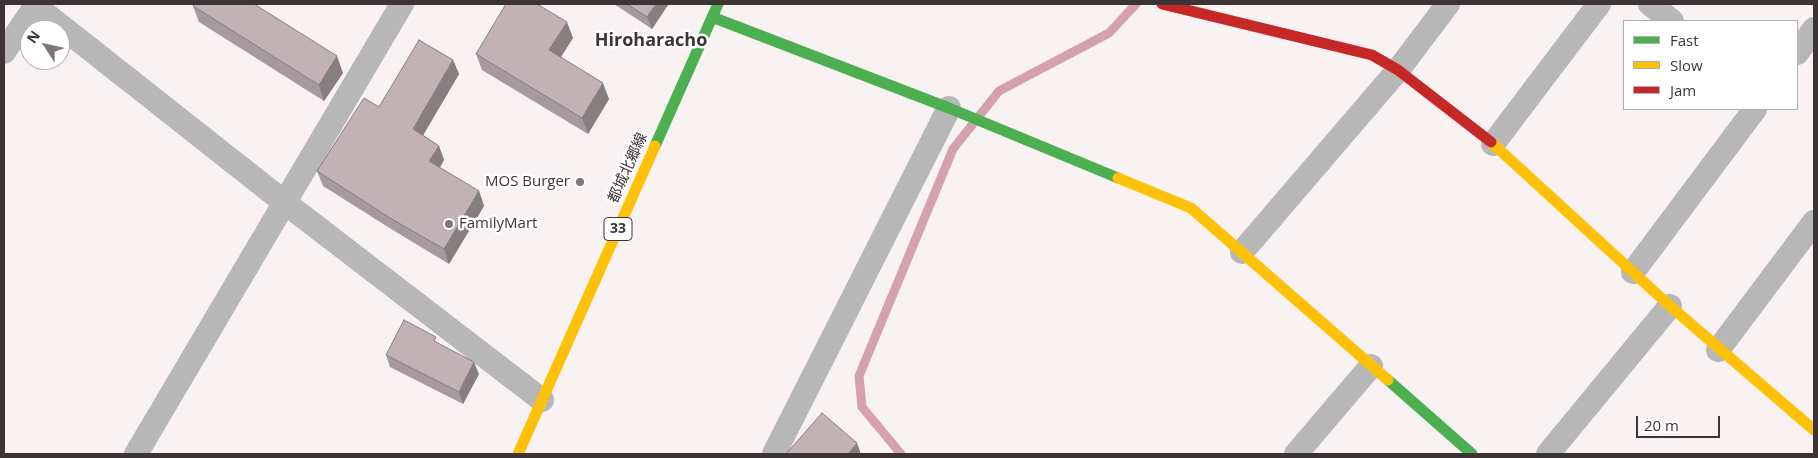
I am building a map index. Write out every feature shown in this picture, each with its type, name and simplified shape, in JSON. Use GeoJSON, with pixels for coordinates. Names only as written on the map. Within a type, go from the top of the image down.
{"type":"FeatureCollection","features":[{"type":"Feature","properties":{"kind":"street"},"geometry":{"type":"LineString","coordinates":[[136,454],[402,4]]}},
{"type":"Feature","properties":{"kind":"street","name":"都城北郷線"},"geometry":{"type":"LineString","coordinates":[[518,454],[718,4]]}},
{"type":"Feature","properties":{"kind":"street"},"geometry":{"type":"LineString","coordinates":[[1242,252],[1398,70],[1448,4]]}},
{"type":"Feature","properties":{"kind":"street"},"geometry":{"type":"LineString","coordinates":[[1493,144],[1599,4]]}},
{"type":"Feature","properties":{"kind":"street"},"geometry":{"type":"LineString","coordinates":[[1650,4],[1671,20]]}},
{"type":"Feature","properties":{"kind":"street"},"geometry":{"type":"LineString","coordinates":[[4,52],[35,5],[284,202],[542,400]]}},
{"type":"Feature","properties":{"kind":"street"},"geometry":{"type":"LineString","coordinates":[[1174,5],[1372,55],[1398,70],[1493,144],[1718,350],[1814,430]]}},
{"type":"Feature","properties":{"kind":"street"},"geometry":{"type":"LineString","coordinates":[[712,17],[948,108],[1191,208],[1472,454]]}},
{"type":"Feature","properties":{"kind":"street"},"geometry":{"type":"LineString","coordinates":[[1798,52],[1814,29]]}},
{"type":"Feature","properties":{"kind":"street"},"geometry":{"type":"LineString","coordinates":[[774,454],[948,108]]}},
{"type":"Feature","properties":{"kind":"street"},"geometry":{"type":"LineString","coordinates":[[1633,272],[1754,110]]}},
{"type":"Feature","properties":{"kind":"street"},"geometry":{"type":"LineString","coordinates":[[1718,350],[1814,222]]}},
{"type":"Feature","properties":{"kind":"street"},"geometry":{"type":"LineString","coordinates":[[1548,454],[1670,306]]}},
{"type":"Feature","properties":{"kind":"street"},"geometry":{"type":"LineString","coordinates":[[1296,454],[1370,366]]}},
{"type":"Feature","properties":{"kind":"building"},"geometry":{"type":"Polygon","coordinates":[[[195,4],[254,4],[337,56],[319,85],[193,6],[195,4]]]}},
{"type":"Feature","properties":{"kind":"building"},"geometry":{"type":"Polygon","coordinates":[[[506,4],[537,4],[567,22],[549,50],[603,83],[582,118],[476,54],[506,4]]]}},
{"type":"Feature","properties":{"kind":"building"},"geometry":{"type":"Polygon","coordinates":[[[627,4],[656,4],[647,17],[627,4]]]}},
{"type":"Feature","properties":{"kind":"building"},"geometry":{"type":"Polygon","coordinates":[[[419,40],[453,60],[413,129],[439,146],[429,161],[479,191],[444,249],[390,218],[317,171],[364,98],[379,107],[419,40]]]}},
{"type":"Feature","properties":{"kind":"building"},"geometry":{"type":"Polygon","coordinates":[[[404,320],[436,337],[434,341],[474,362],[459,392],[386,355],[404,320]]]}},
{"type":"Feature","properties":{"kind":"building"},"geometry":{"type":"Polygon","coordinates":[[[822,413],[857,443],[848,454],[786,454],[822,413]]]}},
{"type":"Feature","properties":{"kind":"waterway"},"geometry":{"type":"LineString","coordinates":[[901,454],[862,407],[859,376],[953,149],[999,91],[1109,33],[1136,4]]}},
{"type":"Feature","properties":{"kind":"traffic: fast"},"geometry":{"type":"LineString","coordinates":[[655,146],[718,4]]}},
{"type":"Feature","properties":{"kind":"traffic: fast"},"geometry":{"type":"LineString","coordinates":[[712,17],[949,108],[1118,178]]}},
{"type":"Feature","properties":{"kind":"traffic: fast"},"geometry":{"type":"LineString","coordinates":[[1388,380],[1472,454]]}},
{"type":"Feature","properties":{"kind":"traffic: slow"},"geometry":{"type":"LineString","coordinates":[[1491,142],[1670,306],[1814,430]]}},
{"type":"Feature","properties":{"kind":"traffic: slow"},"geometry":{"type":"LineString","coordinates":[[518,454],[655,146]]}},
{"type":"Feature","properties":{"kind":"traffic: slow"},"geometry":{"type":"LineString","coordinates":[[1118,178],[1191,208],[1388,380]]}},
{"type":"Feature","properties":{"kind":"traffic: jam"},"geometry":{"type":"LineString","coordinates":[[1162,4],[1372,55],[1398,70],[1491,142]]}},
{"type":"Feature","properties":{"kind":"place","name":"MOS Burger"},"geometry":{"type":"Point","coordinates":[580,182]}},
{"type":"Feature","properties":{"kind":"place","name":"FamilyMart"},"geometry":{"type":"Point","coordinates":[449,224]}},
{"type":"Feature","properties":{"kind":"district","name":"Hiroharacho"},"geometry":{"type":"Point","coordinates":[651,41]}}]}
